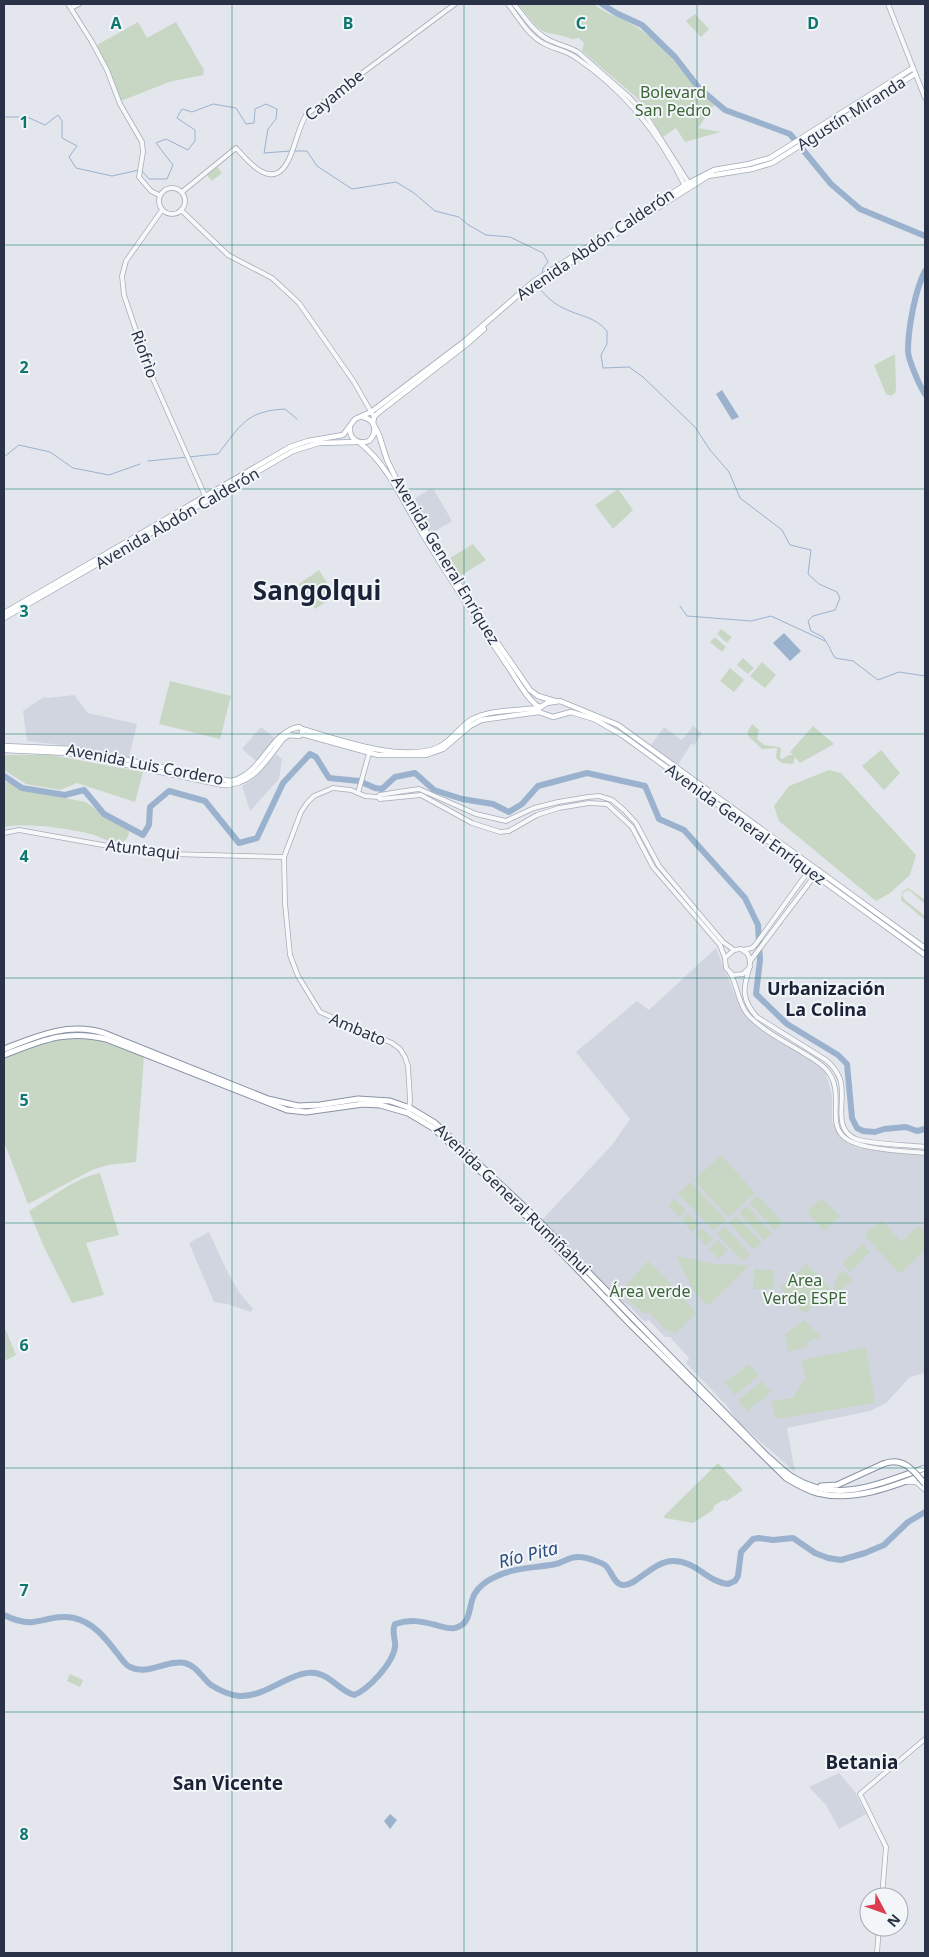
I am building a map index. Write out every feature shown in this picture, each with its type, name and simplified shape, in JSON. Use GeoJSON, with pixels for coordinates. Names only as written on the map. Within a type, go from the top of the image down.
{"type":"FeatureCollection","features":[{"type":"Feature","properties":{"kind":"highway","name":"Avenida General Rumiñahui"},"geometry":{"type":"LineString","coordinates":[[4,1049],[54,1031],[82,1028],[103,1033],[268,1099],[292,1105],[307,1106],[369,1099],[390,1101],[436,1123],[530,1212],[767,1456],[794,1478],[811,1486],[837,1492],[859,1490],[925,1468]]}},
{"type":"Feature","properties":{"kind":"highway","name":"Avenida General Rumiñahui"},"geometry":{"type":"LineString","coordinates":[[4,1055],[48,1038],[63,1035],[84,1035],[106,1040],[286,1110],[306,1112],[372,1104],[409,1110],[434,1128],[503,1192],[630,1324],[786,1478],[817,1493],[836,1496],[864,1493],[906,1482],[925,1474]]}},
{"type":"Feature","properties":{"kind":"highway"},"geometry":{"type":"LineString","coordinates":[[811,1486],[837,1485],[893,1460],[905,1463],[925,1484]]}},
{"type":"Feature","properties":{"kind":"main road","name":"Agustín Miranda"},"geometry":{"type":"LineString","coordinates":[[804,140],[824,124],[913,68]]}},
{"type":"Feature","properties":{"kind":"main road","name":"Agustín Miranda"},"geometry":{"type":"LineString","coordinates":[[786,151],[915,74]]}},
{"type":"Feature","properties":{"kind":"main road","name":"Avenida Abdón Calderón"},"geometry":{"type":"LineString","coordinates":[[374,417],[467,344],[521,294],[550,273],[688,186],[716,174],[766,166],[786,151]]}},
{"type":"Feature","properties":{"kind":"main road","name":"Avenida Abdón Calderón"},"geometry":{"type":"LineString","coordinates":[[363,417],[465,341],[533,284]]}},
{"type":"Feature","properties":{"kind":"main road"},"geometry":{"type":"LineString","coordinates":[[374,417],[374,425],[373,437],[366,442],[359,442],[350,434],[350,427],[353,421],[363,417],[374,425]]}},
{"type":"Feature","properties":{"kind":"main road","name":"Avenida General Enríquez"},"geometry":{"type":"LineString","coordinates":[[374,425],[387,460],[406,498],[491,634],[530,690],[538,696],[558,701],[618,725],[809,871],[925,955]]}},
{"type":"Feature","properties":{"kind":"main road","name":"Avenida Abdón Calderón"},"geometry":{"type":"LineString","coordinates":[[4,618],[290,447],[308,441],[341,436],[350,427]]}},
{"type":"Feature","properties":{"kind":"main road","name":"Avenida Abdón Calderón"},"geometry":{"type":"LineString","coordinates":[[4,613],[206,498],[302,447],[329,441],[359,442]]}},
{"type":"Feature","properties":{"kind":"main road","name":"Avenida General Enríquez"},"geometry":{"type":"LineString","coordinates":[[359,442],[374,454],[388,473],[473,615],[539,709],[552,717],[571,712],[594,720],[622,735],[672,767],[819,870],[925,948]]}},
{"type":"Feature","properties":{"kind":"main road"},"geometry":{"type":"LineString","coordinates":[[302,731],[298,736],[295,731],[299,727],[302,731],[370,751],[395,756],[426,756],[443,749],[476,722],[492,717],[539,709],[558,701],[563,710],[559,715]]}},
{"type":"Feature","properties":{"kind":"main road","name":"Avenida Luis Cordero"},"geometry":{"type":"LineString","coordinates":[[4,746],[73,749],[230,781],[238,780],[248,775],[286,732],[295,731]]}},
{"type":"Feature","properties":{"kind":"main road","name":"Avenida Luis Cordero"},"geometry":{"type":"LineString","coordinates":[[4,750],[69,753],[220,784],[234,785],[250,778],[283,739],[295,731]]}},
{"type":"Feature","properties":{"kind":"street"},"geometry":{"type":"LineString","coordinates":[[79,4],[70,6],[107,70],[120,104],[142,142],[144,152],[139,174],[146,186],[159,195]]}},
{"type":"Feature","properties":{"kind":"street","name":"Cayambe"},"geometry":{"type":"LineString","coordinates":[[182,192],[236,148],[250,165],[262,173],[275,173],[282,169],[290,157],[299,127],[306,115],[455,4]]}},
{"type":"Feature","properties":{"kind":"street"},"geometry":{"type":"LineString","coordinates":[[508,4],[535,37],[543,43],[575,56],[634,107],[688,186]]}},
{"type":"Feature","properties":{"kind":"street"},"geometry":{"type":"LineString","coordinates":[[514,4],[537,32],[550,41],[578,52],[633,100],[645,114],[688,186]]}},
{"type":"Feature","properties":{"kind":"street"},"geometry":{"type":"LineString","coordinates":[[888,4],[925,98]]}},
{"type":"Feature","properties":{"kind":"street"},"geometry":{"type":"LineString","coordinates":[[168,188],[176,188],[182,192],[185,199],[181,210],[174,214],[162,210],[158,203],[159,195],[168,188]]}},
{"type":"Feature","properties":{"kind":"street","name":"Riofrìo"},"geometry":{"type":"LineString","coordinates":[[162,210],[126,261],[122,276],[124,296],[150,372],[206,498]]}},
{"type":"Feature","properties":{"kind":"street"},"geometry":{"type":"LineString","coordinates":[[181,210],[228,255],[268,276],[293,297],[309,316],[374,417]]}},
{"type":"Feature","properties":{"kind":"street"},"geometry":{"type":"LineString","coordinates":[[363,417],[368,405]]}},
{"type":"Feature","properties":{"kind":"street"},"geometry":{"type":"LineString","coordinates":[[358,794],[370,751]]}},
{"type":"Feature","properties":{"kind":"street"},"geometry":{"type":"LineString","coordinates":[[284,857],[301,812],[310,799],[324,790],[333,788],[343,788],[380,799],[421,795],[472,823],[500,832],[509,831],[542,813],[559,808],[602,802],[610,805],[632,827],[652,867],[720,945],[725,958],[726,968],[730,973],[748,1015],[757,1023],[818,1063],[830,1074],[837,1093],[837,1125],[844,1137],[859,1145],[925,1153]]}},
{"type":"Feature","properties":{"kind":"street"},"geometry":{"type":"LineString","coordinates":[[378,797],[389,793],[418,789],[476,814],[500,821],[509,821],[534,808],[588,796],[599,796],[612,800],[636,823],[659,866],[723,942],[734,950],[752,948],[756,944],[813,866]]}},
{"type":"Feature","properties":{"kind":"street"},"geometry":{"type":"LineString","coordinates":[[472,823],[471,819],[476,814]]}},
{"type":"Feature","properties":{"kind":"street"},"geometry":{"type":"LineString","coordinates":[[509,821],[512,827],[509,831]]}},
{"type":"Feature","properties":{"kind":"street","name":"Atuntaqui"},"geometry":{"type":"LineString","coordinates":[[4,833],[19,830],[114,847],[169,854],[284,857]]}},
{"type":"Feature","properties":{"kind":"street","name":"Ambato"},"geometry":{"type":"LineString","coordinates":[[284,857],[285,903],[290,955],[295,970],[313,1004],[326,1016],[392,1043],[400,1049],[408,1066],[409,1110]]}},
{"type":"Feature","properties":{"kind":"street"},"geometry":{"type":"LineString","coordinates":[[750,960],[819,870]]}},
{"type":"Feature","properties":{"kind":"street"},"geometry":{"type":"LineString","coordinates":[[725,958],[734,950]]}},
{"type":"Feature","properties":{"kind":"street"},"geometry":{"type":"LineString","coordinates":[[744,950],[750,960],[750,967],[744,986],[747,1001],[753,1012],[757,1017],[826,1060],[838,1075],[843,1095],[841,1121],[847,1133],[861,1140],[925,1147]]}},
{"type":"Feature","properties":{"kind":"street"},"geometry":{"type":"LineString","coordinates":[[730,973],[740,975],[750,967]]}},
{"type":"Feature","properties":{"kind":"street"},"geometry":{"type":"LineString","coordinates":[[906,1482],[916,1482],[925,1489]]}},
{"type":"Feature","properties":{"kind":"street"},"geometry":{"type":"LineString","coordinates":[[883,1887],[886,1847],[860,1794],[925,1739]]}},
{"type":"Feature","properties":{"kind":"street"},"geometry":{"type":"LineString","coordinates":[[877,1953],[879,1937]]}},
{"type":"Feature","properties":{"kind":"shaded area"},"geometry":{"type":"Polygon","coordinates":[[[430,489],[434,490],[452,521],[430,534],[411,501],[430,489]]]}},
{"type":"Feature","properties":{"kind":"shaded area"},"geometry":{"type":"Polygon","coordinates":[[[74,695],[88,713],[137,724],[129,758],[79,747],[27,741],[23,711],[44,697],[74,695]]]}},
{"type":"Feature","properties":{"kind":"shaded area"},"geometry":{"type":"Polygon","coordinates":[[[693,726],[702,733],[694,745],[691,744],[678,765],[651,745],[664,727],[681,740],[693,726]]]}},
{"type":"Feature","properties":{"kind":"shaded area"},"geometry":{"type":"Polygon","coordinates":[[[261,727],[275,738],[256,761],[242,749],[261,727]]]}},
{"type":"Feature","properties":{"kind":"shaded area"},"geometry":{"type":"Polygon","coordinates":[[[276,754],[282,759],[279,779],[250,811],[242,786],[253,779],[276,754]]]}},
{"type":"Feature","properties":{"kind":"shaded area"},"geometry":{"type":"Polygon","coordinates":[[[716,948],[739,1005],[745,1015],[752,1022],[820,1067],[826,1073],[832,1096],[832,1122],[841,1138],[850,1145],[859,1148],[925,1156],[925,1373],[910,1377],[886,1403],[870,1411],[787,1428],[795,1472],[738,1422],[728,1407],[686,1363],[689,1358],[670,1337],[665,1337],[649,1320],[645,1322],[630,1307],[614,1296],[541,1221],[612,1145],[630,1119],[576,1052],[637,1001],[649,1010],[716,948]]]}},
{"type":"Feature","properties":{"kind":"shaded area"},"geometry":{"type":"Polygon","coordinates":[[[209,1232],[228,1273],[239,1292],[253,1309],[251,1312],[214,1302],[189,1243],[209,1232]]]}},
{"type":"Feature","properties":{"kind":"shaded area"},"geometry":{"type":"Polygon","coordinates":[[[839,1773],[855,1792],[866,1814],[839,1829],[826,1805],[809,1787],[839,1773]]]}},
{"type":"Feature","properties":{"kind":"green space","name":"Bolevard San Pedro"},"geometry":{"type":"Polygon","coordinates":[[[518,4],[594,4],[635,26],[656,43],[715,104],[698,128],[720,132],[685,142],[676,128],[663,137],[645,107],[636,97],[582,51],[584,43],[579,38],[572,39],[544,32],[536,26],[518,4]]]}},
{"type":"Feature","properties":{"kind":"green space"},"geometry":{"type":"Polygon","coordinates":[[[695,14],[709,29],[701,37],[686,21],[695,14]]]}},
{"type":"Feature","properties":{"kind":"green space"},"geometry":{"type":"Polygon","coordinates":[[[138,22],[147,38],[176,22],[204,70],[203,75],[169,82],[121,101],[97,45],[138,22]]]}},
{"type":"Feature","properties":{"kind":"green space"},"geometry":{"type":"Polygon","coordinates":[[[217,167],[222,173],[212,181],[207,175],[217,167]]]}},
{"type":"Feature","properties":{"kind":"green space"},"geometry":{"type":"Polygon","coordinates":[[[895,354],[896,389],[895,393],[891,396],[886,394],[874,365],[895,354]]]}},
{"type":"Feature","properties":{"kind":"green space"},"geometry":{"type":"Polygon","coordinates":[[[618,489],[633,510],[613,529],[595,505],[618,489]]]}},
{"type":"Feature","properties":{"kind":"green space"},"geometry":{"type":"Polygon","coordinates":[[[473,544],[486,560],[458,577],[447,560],[473,544]]]}},
{"type":"Feature","properties":{"kind":"green space"},"geometry":{"type":"Polygon","coordinates":[[[319,570],[335,596],[315,609],[299,584],[319,570]]]}},
{"type":"Feature","properties":{"kind":"green space"},"geometry":{"type":"Polygon","coordinates":[[[721,629],[732,637],[727,643],[717,634],[721,629]]]}},
{"type":"Feature","properties":{"kind":"green space"},"geometry":{"type":"Polygon","coordinates":[[[715,637],[726,647],[722,652],[710,642],[715,637]]]}},
{"type":"Feature","properties":{"kind":"green space"},"geometry":{"type":"Polygon","coordinates":[[[743,658],[754,668],[748,674],[737,665],[743,658]]]}},
{"type":"Feature","properties":{"kind":"green space"},"geometry":{"type":"Polygon","coordinates":[[[762,662],[776,675],[765,688],[750,676],[762,662]]]}},
{"type":"Feature","properties":{"kind":"green space"},"geometry":{"type":"Polygon","coordinates":[[[730,668],[744,680],[734,692],[720,681],[730,668]]]}},
{"type":"Feature","properties":{"kind":"green space"},"geometry":{"type":"Polygon","coordinates":[[[170,681],[231,696],[220,739],[159,724],[170,681]]]}},
{"type":"Feature","properties":{"kind":"green space"},"geometry":{"type":"Polygon","coordinates":[[[752,724],[759,730],[757,739],[764,745],[779,747],[781,749],[780,758],[782,759],[793,755],[790,752],[813,726],[834,744],[800,763],[795,757],[793,764],[782,763],[776,758],[777,748],[762,749],[748,736],[748,731],[752,724]]]}},
{"type":"Feature","properties":{"kind":"green space"},"geometry":{"type":"Polygon","coordinates":[[[881,750],[900,773],[884,790],[862,766],[881,750]]]}},
{"type":"Feature","properties":{"kind":"green space"},"geometry":{"type":"Polygon","coordinates":[[[4,755],[51,755],[143,772],[135,802],[77,783],[60,790],[26,784],[4,770],[4,755]]]}},
{"type":"Feature","properties":{"kind":"green space"},"geometry":{"type":"Polygon","coordinates":[[[829,770],[841,773],[916,855],[910,875],[890,893],[876,901],[779,821],[774,806],[789,786],[829,770]]]}},
{"type":"Feature","properties":{"kind":"green space"},"geometry":{"type":"Polygon","coordinates":[[[4,781],[32,792],[86,802],[95,809],[119,819],[129,831],[128,836],[124,841],[116,843],[94,835],[62,829],[24,825],[4,827],[4,781]]]}},
{"type":"Feature","properties":{"kind":"green space"},"geometry":{"type":"Polygon","coordinates":[[[908,888],[925,900],[925,904],[909,890],[902,895],[905,900],[925,916],[925,920],[901,900],[902,892],[908,888]]]}},
{"type":"Feature","properties":{"kind":"green space"},"geometry":{"type":"Polygon","coordinates":[[[69,1037],[98,1040],[144,1057],[136,1162],[108,1165],[92,1170],[28,1204],[4,1142],[4,1058],[42,1043],[69,1037]]]}},
{"type":"Feature","properties":{"kind":"green space"},"geometry":{"type":"Polygon","coordinates":[[[721,1155],[755,1193],[728,1217],[694,1180],[721,1155]]]}},
{"type":"Feature","properties":{"kind":"green space"},"geometry":{"type":"Polygon","coordinates":[[[100,1173],[119,1235],[86,1243],[104,1295],[72,1303],[44,1247],[29,1211],[81,1179],[100,1173]]]}},
{"type":"Feature","properties":{"kind":"green space"},"geometry":{"type":"Polygon","coordinates":[[[691,1182],[726,1220],[714,1231],[678,1194],[691,1182]]]}},
{"type":"Feature","properties":{"kind":"green space"},"geometry":{"type":"Polygon","coordinates":[[[757,1195],[783,1222],[775,1230],[749,1203],[757,1195]]]}},
{"type":"Feature","properties":{"kind":"green space"},"geometry":{"type":"Polygon","coordinates":[[[821,1198],[840,1216],[824,1231],[807,1213],[821,1198]]]}},
{"type":"Feature","properties":{"kind":"green space"},"geometry":{"type":"Polygon","coordinates":[[[675,1199],[686,1211],[679,1217],[668,1205],[675,1199]]]}},
{"type":"Feature","properties":{"kind":"green space"},"geometry":{"type":"Polygon","coordinates":[[[747,1206],[772,1233],[764,1240],[739,1213],[747,1206]]]}},
{"type":"Feature","properties":{"kind":"green space"},"geometry":{"type":"Polygon","coordinates":[[[688,1213],[699,1225],[692,1232],[682,1220],[688,1213]]]}},
{"type":"Feature","properties":{"kind":"green space"},"geometry":{"type":"Polygon","coordinates":[[[736,1216],[762,1243],[754,1250],[729,1223],[736,1216]]]}},
{"type":"Feature","properties":{"kind":"green space"},"geometry":{"type":"Polygon","coordinates":[[[882,1220],[901,1242],[919,1225],[925,1232],[925,1250],[900,1274],[864,1235],[882,1220]]]}},
{"type":"Feature","properties":{"kind":"green space"},"geometry":{"type":"Polygon","coordinates":[[[725,1227],[750,1254],[742,1261],[717,1234],[725,1227]]]}},
{"type":"Feature","properties":{"kind":"green space"},"geometry":{"type":"Polygon","coordinates":[[[702,1228],[713,1240],[706,1246],[695,1234],[702,1228]]]}},
{"type":"Feature","properties":{"kind":"green space"},"geometry":{"type":"Polygon","coordinates":[[[718,1240],[728,1250],[719,1259],[709,1249],[718,1240]]]}},
{"type":"Feature","properties":{"kind":"green space"},"geometry":{"type":"Polygon","coordinates":[[[863,1244],[870,1252],[850,1272],[842,1263],[863,1244]]]}},
{"type":"Feature","properties":{"kind":"green space"},"geometry":{"type":"Polygon","coordinates":[[[676,1256],[716,1264],[750,1265],[708,1306],[693,1290],[676,1256]]]}},
{"type":"Feature","properties":{"kind":"green space","name":"Área verde"},"geometry":{"type":"Polygon","coordinates":[[[648,1261],[678,1291],[696,1313],[675,1334],[672,1331],[667,1331],[649,1312],[645,1314],[619,1293],[648,1261]]]}},
{"type":"Feature","properties":{"kind":"green space","name":"Area Verde ESPE"},"geometry":{"type":"Polygon","coordinates":[[[806,1264],[831,1289],[805,1314],[780,1288],[806,1264]]]}},
{"type":"Feature","properties":{"kind":"green space"},"geometry":{"type":"Polygon","coordinates":[[[754,1269],[774,1270],[773,1289],[753,1289],[754,1269]]]}},
{"type":"Feature","properties":{"kind":"green space"},"geometry":{"type":"Polygon","coordinates":[[[843,1270],[854,1281],[836,1292],[833,1289],[837,1277],[843,1270]]]}},
{"type":"Feature","properties":{"kind":"green space"},"geometry":{"type":"Polygon","coordinates":[[[804,1320],[821,1337],[808,1341],[808,1346],[788,1352],[785,1334],[804,1320]]]}},
{"type":"Feature","properties":{"kind":"green space"},"geometry":{"type":"Polygon","coordinates":[[[4,1326],[16,1355],[4,1361],[4,1326]]]}},
{"type":"Feature","properties":{"kind":"green space"},"geometry":{"type":"Polygon","coordinates":[[[866,1347],[875,1403],[775,1419],[772,1401],[793,1398],[805,1378],[802,1360],[866,1347]]]}},
{"type":"Feature","properties":{"kind":"green space"},"geometry":{"type":"Polygon","coordinates":[[[749,1364],[759,1376],[735,1395],[725,1383],[749,1364]]]}},
{"type":"Feature","properties":{"kind":"green space"},"geometry":{"type":"Polygon","coordinates":[[[762,1381],[771,1392],[747,1411],[738,1400],[762,1381]]]}},
{"type":"Feature","properties":{"kind":"green space"},"geometry":{"type":"Polygon","coordinates":[[[718,1463],[743,1490],[727,1501],[723,1500],[714,1506],[713,1510],[693,1523],[665,1518],[664,1516],[718,1463]]]}},
{"type":"Feature","properties":{"kind":"green space"},"geometry":{"type":"Polygon","coordinates":[[[70,1674],[83,1680],[80,1687],[67,1681],[70,1674]]]}},
{"type":"Feature","properties":{"kind":"water"},"geometry":{"type":"Polygon","coordinates":[[[722,390],[739,417],[732,420],[716,394],[722,390]]]}},
{"type":"Feature","properties":{"kind":"water"},"geometry":{"type":"Polygon","coordinates":[[[784,633],[801,651],[790,661],[773,643],[784,633]]]}},
{"type":"Feature","properties":{"kind":"water"},"geometry":{"type":"Polygon","coordinates":[[[390,1814],[397,1820],[390,1829],[384,1821],[390,1814]]]}},
{"type":"Feature","properties":{"kind":"waterway"},"geometry":{"type":"LineString","coordinates":[[602,4],[642,25],[675,57],[699,88],[725,110],[790,134],[831,184],[860,209],[925,236]]}},
{"type":"Feature","properties":{"kind":"waterway"},"geometry":{"type":"LineString","coordinates":[[142,171],[149,179],[167,179],[173,165],[156,143],[166,139],[188,150],[195,141],[195,130],[177,118],[182,109],[192,112],[213,104],[236,108],[246,124],[254,123],[255,109],[266,104],[277,109],[276,119],[268,129],[264,153],[290,151]]}},
{"type":"Feature","properties":{"kind":"waterway"},"geometry":{"type":"LineString","coordinates":[[4,117],[27,117],[45,125],[58,115],[62,121],[62,138],[77,146],[69,157],[76,168],[112,176],[139,170]]}},
{"type":"Feature","properties":{"kind":"waterway"},"geometry":{"type":"LineString","coordinates":[[294,151],[307,151],[317,166],[352,189],[396,182],[414,193],[435,211],[459,217],[486,235],[510,237],[543,253],[548,262],[543,268],[542,275]]}},
{"type":"Feature","properties":{"kind":"waterway"},"geometry":{"type":"LineString","coordinates":[[925,271],[918,288],[913,310],[908,351],[915,373],[925,394]]}},
{"type":"Feature","properties":{"kind":"waterway"},"geometry":{"type":"LineString","coordinates":[[541,279],[539,288],[553,302],[597,322],[607,331],[607,344],[601,355],[603,368],[629,367],[643,377],[695,427],[710,450],[729,472],[740,498],[782,530],[790,545],[811,550],[808,574],[819,584],[837,592],[840,598],[835,610],[813,616],[808,621],[811,631],[823,637],[830,648]]}},
{"type":"Feature","properties":{"kind":"waterway"},"geometry":{"type":"LineString","coordinates":[[148,461],[218,454],[246,421],[261,413],[285,409],[297,419]]}},
{"type":"Feature","properties":{"kind":"waterway"},"geometry":{"type":"LineString","coordinates":[[4,457],[19,445],[50,452],[73,468],[109,475],[140,464]]}},
{"type":"Feature","properties":{"kind":"waterway"},"geometry":{"type":"LineString","coordinates":[[680,606],[687,616],[751,621],[771,616],[825,641]]}},
{"type":"Feature","properties":{"kind":"waterway"},"geometry":{"type":"LineString","coordinates":[[830,649],[835,658],[853,661],[878,680],[899,672],[925,676]]}},
{"type":"Feature","properties":{"kind":"waterway"},"geometry":{"type":"LineString","coordinates":[[4,776],[22,788],[65,795],[84,790],[104,814],[143,835],[149,825],[150,807],[169,791],[205,801],[239,843],[257,838],[283,783],[310,754],[316,757],[329,778],[359,781],[382,789],[395,777],[415,773],[434,790],[462,799],[493,804],[509,812],[522,804],[538,786],[587,773],[645,786],[659,819],[684,830],[745,898],[758,925],[760,960],[756,994],[787,1024],[838,1055],[847,1064],[852,1118],[857,1128],[863,1131],[875,1132],[884,1129],[906,1127],[917,1131],[925,1129]]}},
{"type":"Feature","properties":{"kind":"waterway","name":"Río Pita"},"geometry":{"type":"LineString","coordinates":[[4,1615],[29,1622],[63,1617],[81,1620],[93,1627],[130,1667],[144,1670],[171,1663],[185,1663],[196,1669],[211,1685],[239,1696],[261,1692],[292,1677],[312,1673],[326,1677],[345,1691],[354,1695],[373,1682],[390,1661],[395,1647],[393,1630],[395,1624],[416,1621],[448,1628],[460,1626],[467,1619],[472,1600],[478,1588],[487,1581],[504,1573],[556,1564],[580,1557],[604,1565],[617,1582],[628,1585],[658,1565],[673,1561],[689,1564],[714,1580],[728,1584],[735,1581],[738,1576],[741,1552],[753,1539],[793,1538],[815,1553],[841,1560],[884,1545],[908,1522],[925,1512]]}},
{"type":"Feature","properties":{"kind":"district","name":"Sangolqui"},"geometry":{"type":"Point","coordinates":[317,590]}},
{"type":"Feature","properties":{"kind":"district","name":"Urbanización La Colina"},"geometry":{"type":"Point","coordinates":[826,998]}},
{"type":"Feature","properties":{"kind":"district","name":"Betania"},"geometry":{"type":"Point","coordinates":[862,1762]}},
{"type":"Feature","properties":{"kind":"district","name":"San Vicente"},"geometry":{"type":"Point","coordinates":[228,1783]}}]}
